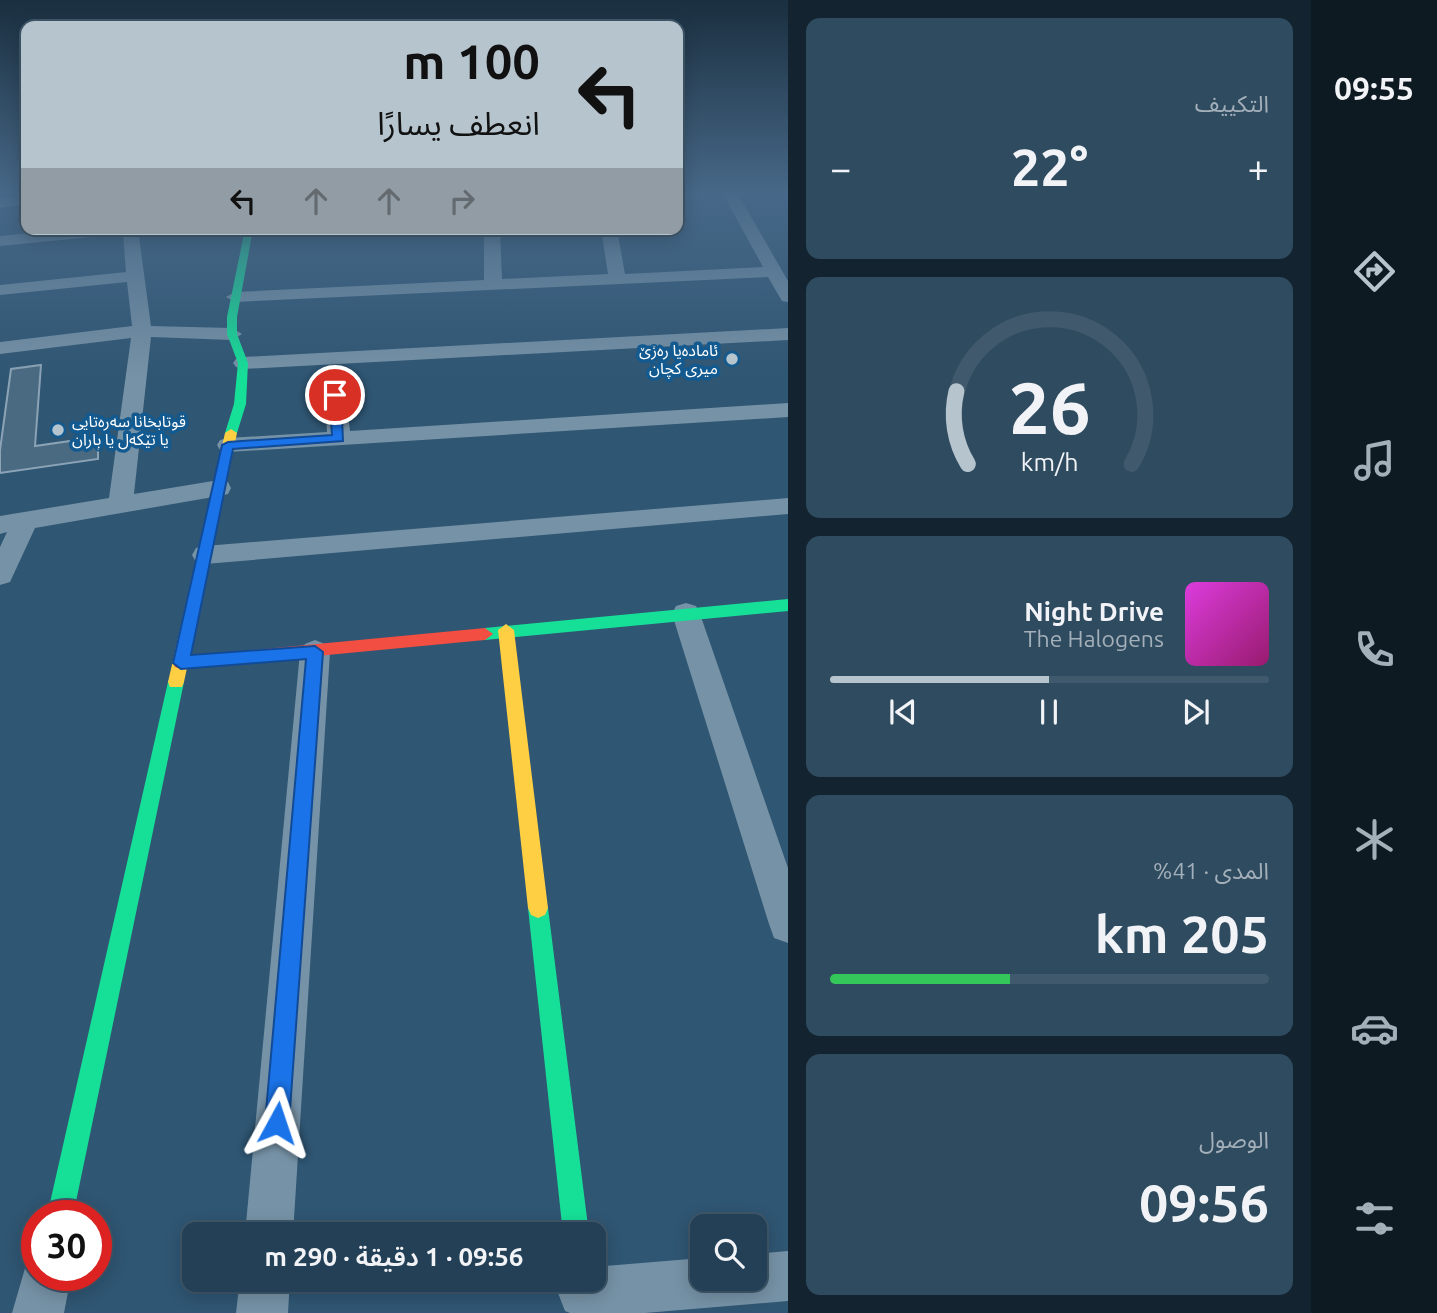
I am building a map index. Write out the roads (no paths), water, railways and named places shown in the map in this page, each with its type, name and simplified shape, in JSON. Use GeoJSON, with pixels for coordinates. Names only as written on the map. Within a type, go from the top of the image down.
{"type":"FeatureCollection","features":[{"type":"Feature","properties":{"kind":"street"},"geometry":{"type":"LineString","coordinates":[[121,504],[142,331],[132,255]]}},
{"type":"Feature","properties":{"kind":"street"},"geometry":{"type":"LineString","coordinates":[[64,1200],[228,445],[240,404],[243,363],[232,334],[234,297],[243,255]]}},
{"type":"Feature","properties":{"kind":"street"},"geometry":{"type":"LineString","coordinates":[[492,255],[493,285]]}},
{"type":"Feature","properties":{"kind":"street"},"geometry":{"type":"LineString","coordinates":[[613,255],[617,279]]}},
{"type":"Feature","properties":{"kind":"street"},"geometry":{"type":"LineString","coordinates":[[766,255],[788,297]]}},
{"type":"Feature","properties":{"kind":"street"},"geometry":{"type":"LineString","coordinates":[[0,290],[135,276]]}},
{"type":"Feature","properties":{"kind":"street"},"geometry":{"type":"LineString","coordinates":[[234,297],[617,279],[779,278]]}},
{"type":"Feature","properties":{"kind":"street"},"geometry":{"type":"LineString","coordinates":[[0,348],[142,331],[232,334]]}},
{"type":"Feature","properties":{"kind":"street"},"geometry":{"type":"LineString","coordinates":[[243,363],[788,334]]}},
{"type":"Feature","properties":{"kind":"street"},"geometry":{"type":"LineString","coordinates":[[333,373],[339,438]]}},
{"type":"Feature","properties":{"kind":"street"},"geometry":{"type":"LineString","coordinates":[[228,445],[788,410]]}},
{"type":"Feature","properties":{"kind":"street"},"geometry":{"type":"LineString","coordinates":[[0,575],[12,523],[219,488]]}},
{"type":"Feature","properties":{"kind":"street"},"geometry":{"type":"LineString","coordinates":[[205,555],[788,506]]}},
{"type":"Feature","properties":{"kind":"street"},"geometry":{"type":"LineString","coordinates":[[181,663],[788,605]]}},
{"type":"Feature","properties":{"kind":"street"},"geometry":{"type":"LineString","coordinates":[[686,614],[788,924]]}},
{"type":"Feature","properties":{"kind":"street"},"geometry":{"type":"LineString","coordinates":[[506,630],[575,1222]]}},
{"type":"Feature","properties":{"kind":"street"},"geometry":{"type":"LineString","coordinates":[[270,1222],[315,652]]}},
{"type":"Feature","properties":{"kind":"street"},"geometry":{"type":"LineString","coordinates":[[767,1278],[788,1276]]}},
{"type":"Feature","properties":{"kind":"street"},"geometry":{"type":"LineString","coordinates":[[583,1295],[690,1285]]}},
{"type":"Feature","properties":{"kind":"street"},"geometry":{"type":"LineString","coordinates":[[38,1313],[43,1291]]}},
{"type":"Feature","properties":{"kind":"street"},"geometry":{"type":"LineString","coordinates":[[262,1313],[264,1292]]}},
{"type":"Feature","properties":{"kind":"place","name":"ئامادەيا رەزێ ميرى كچان"},"geometry":{"type":"Point","coordinates":[732,359]}},
{"type":"Feature","properties":{"kind":"place","name":"قوتابخانا سەرەتایی یا تێکەل یا باران"},"geometry":{"type":"Point","coordinates":[58,430]}}]}
